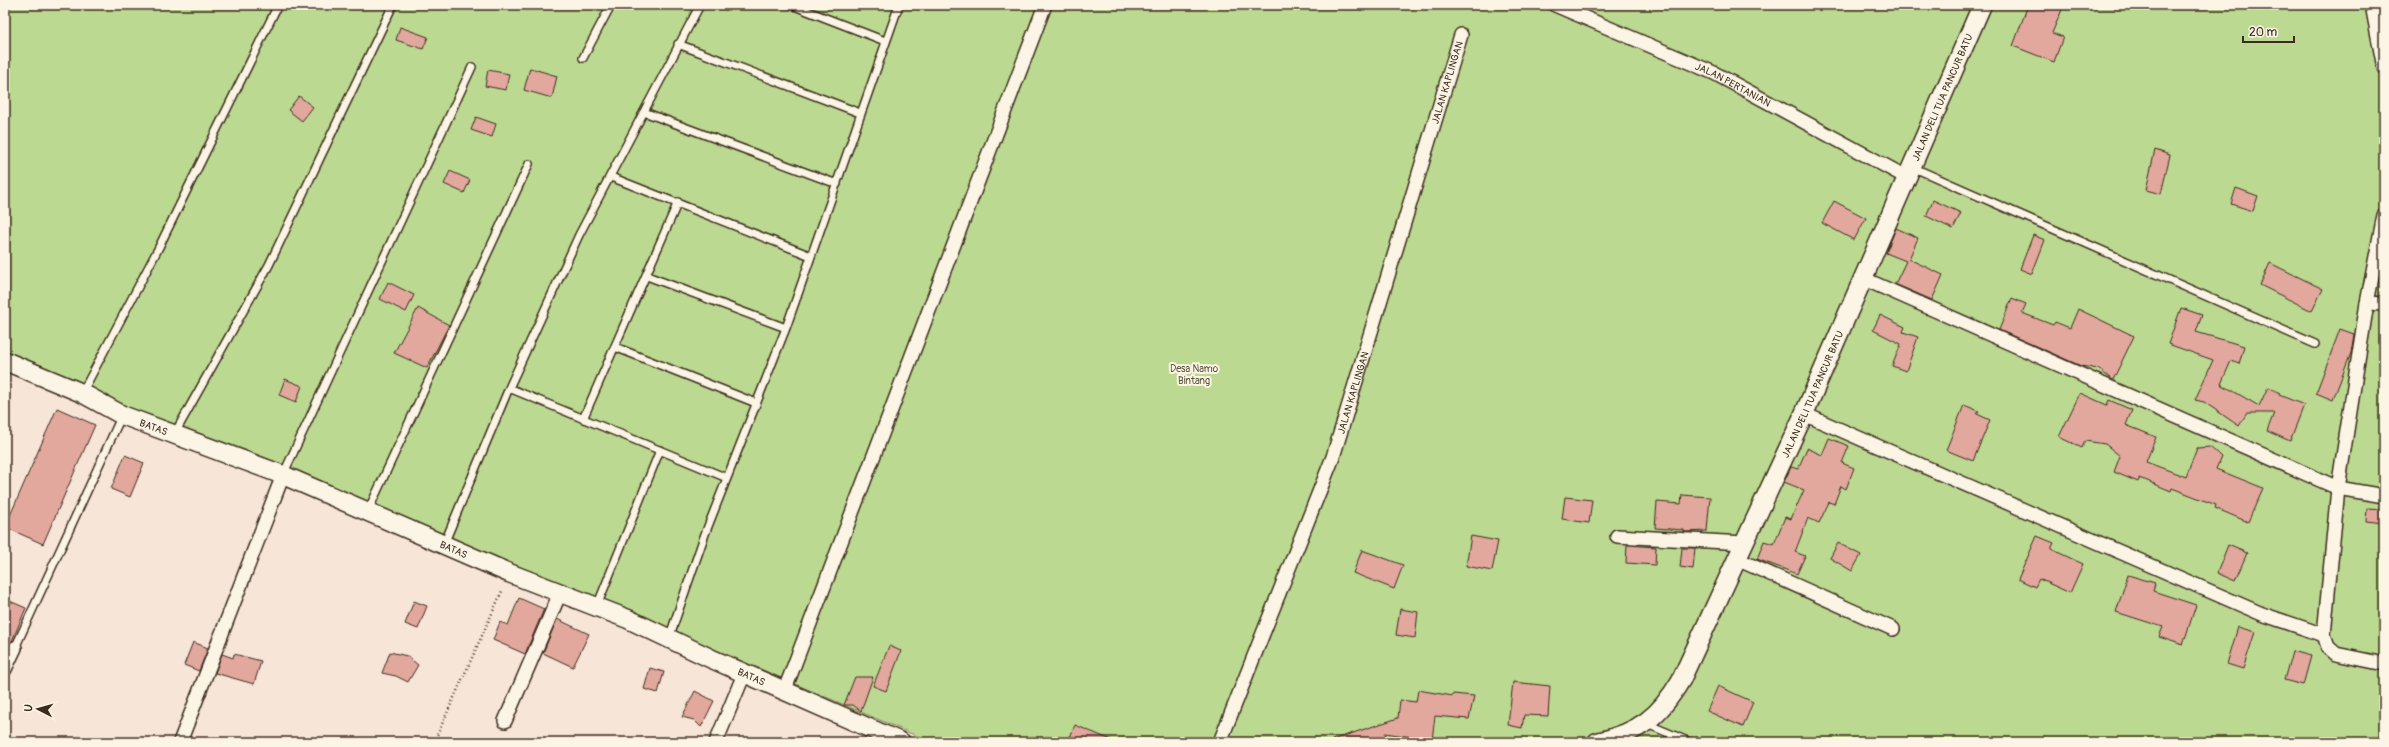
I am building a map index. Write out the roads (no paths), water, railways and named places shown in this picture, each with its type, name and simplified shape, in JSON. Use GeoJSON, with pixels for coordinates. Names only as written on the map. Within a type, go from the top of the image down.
{"type":"FeatureCollection","features":[{"type":"Feature","properties":{"kind":"street"},"geometry":{"type":"LineString","coordinates":[[784,692],[1045,5]]}},
{"type":"Feature","properties":{"kind":"street","name":"JALAN PERTANIAN"},"geometry":{"type":"LineString","coordinates":[[1555,5],[1714,73],[1908,171]]}},
{"type":"Feature","properties":{"kind":"street","name":"JALAN DELI TUA PANCUR BATU"},"geometry":{"type":"LineString","coordinates":[[1597,742],[1627,733],[1647,724],[1663,708],[1681,680],[1804,414],[1908,171],[1982,5]]}},
{"type":"Feature","properties":{"kind":"street"},"geometry":{"type":"LineString","coordinates":[[2372,5],[2384,68]]}},
{"type":"Feature","properties":{"kind":"street","name":"JALAN KAPLINGAN"},"geometry":{"type":"LineString","coordinates":[[1220,742],[1333,457],[1461,35]]}},
{"type":"Feature","properties":{"kind":"street"},"geometry":{"type":"LineString","coordinates":[[2384,215],[2367,303],[2338,488],[2324,636],[2328,647],[2336,654],[2384,664]]}},
{"type":"Feature","properties":{"kind":"street"},"geometry":{"type":"LineString","coordinates":[[1862,278],[2338,488],[2384,496]]}},
{"type":"Feature","properties":{"kind":"street"},"geometry":{"type":"LineString","coordinates":[[2367,303],[2384,304]]}},
{"type":"Feature","properties":{"kind":"street","name":"BATAS"},"geometry":{"type":"LineString","coordinates":[[5,361],[82,393],[122,415],[283,475],[510,573],[596,607],[668,638],[784,692],[901,742]]}},
{"type":"Feature","properties":{"kind":"street"},"geometry":{"type":"LineString","coordinates":[[1804,414],[2262,614],[2324,636]]}},
{"type":"Feature","properties":{"kind":"street"},"geometry":{"type":"LineString","coordinates":[[180,742],[283,475]]}},
{"type":"Feature","properties":{"kind":"street"},"geometry":{"type":"LineString","coordinates":[[1617,536],[1744,543]]}},
{"type":"Feature","properties":{"kind":"street"},"geometry":{"type":"LineString","coordinates":[[1737,559],[1893,630]]}},
{"type":"Feature","properties":{"kind":"street"},"geometry":{"type":"LineString","coordinates":[[505,721],[560,593]]}},
{"type":"Feature","properties":{"kind":"street"},"geometry":{"type":"LineString","coordinates":[[5,669],[15,648]]}},
{"type":"Feature","properties":{"kind":"street"},"geometry":{"type":"LineString","coordinates":[[716,742],[744,674]]}},
{"type":"Feature","properties":{"kind":"lane"},"geometry":{"type":"LineString","coordinates":[[82,393],[157,251],[278,5]]}},
{"type":"Feature","properties":{"kind":"lane"},"geometry":{"type":"LineString","coordinates":[[175,434],[270,265],[393,5]]}},
{"type":"Feature","properties":{"kind":"lane"},"geometry":{"type":"LineString","coordinates":[[583,58],[611,5]]}},
{"type":"Feature","properties":{"kind":"lane"},"geometry":{"type":"LineString","coordinates":[[444,544],[509,388],[579,235],[611,177],[678,44],[700,5]]}},
{"type":"Feature","properties":{"kind":"lane"},"geometry":{"type":"LineString","coordinates":[[792,5],[885,41]]}},
{"type":"Feature","properties":{"kind":"lane"},"geometry":{"type":"LineString","coordinates":[[668,638],[727,478],[786,328],[837,184],[885,41],[899,5]]}},
{"type":"Feature","properties":{"kind":"lane"},"geometry":{"type":"LineString","coordinates":[[678,44],[860,113]]}},
{"type":"Feature","properties":{"kind":"lane"},"geometry":{"type":"LineString","coordinates":[[283,475],[472,67]]}},
{"type":"Feature","properties":{"kind":"lane"},"geometry":{"type":"LineString","coordinates":[[644,112],[837,184]]}},
{"type":"Feature","properties":{"kind":"lane"},"geometry":{"type":"LineString","coordinates":[[368,511],[529,164]]}},
{"type":"Feature","properties":{"kind":"lane"},"geometry":{"type":"LineString","coordinates":[[1908,171],[2315,344]]}},
{"type":"Feature","properties":{"kind":"lane"},"geometry":{"type":"LineString","coordinates":[[611,177],[678,202],[811,256]]}},
{"type":"Feature","properties":{"kind":"lane"},"geometry":{"type":"LineString","coordinates":[[583,419],[647,276],[678,202]]}},
{"type":"Feature","properties":{"kind":"lane"},"geometry":{"type":"LineString","coordinates":[[647,276],[786,328]]}},
{"type":"Feature","properties":{"kind":"lane"},"geometry":{"type":"LineString","coordinates":[[615,347],[756,403]]}},
{"type":"Feature","properties":{"kind":"lane"},"geometry":{"type":"LineString","coordinates":[[509,388],[727,478]]}},
{"type":"Feature","properties":{"kind":"lane"},"geometry":{"type":"LineString","coordinates":[[15,648],[122,415]]}},
{"type":"Feature","properties":{"kind":"lane"},"geometry":{"type":"LineString","coordinates":[[596,607],[660,450]]}},
{"type":"Feature","properties":{"kind":"lane"},"geometry":{"type":"LineString","coordinates":[[1647,724],[1690,742]]}},
{"type":"Feature","properties":{"kind":"park label","name":"Desa Namo Bintang"},"geometry":{"type":"Point","coordinates":[1194,374]}}]}
